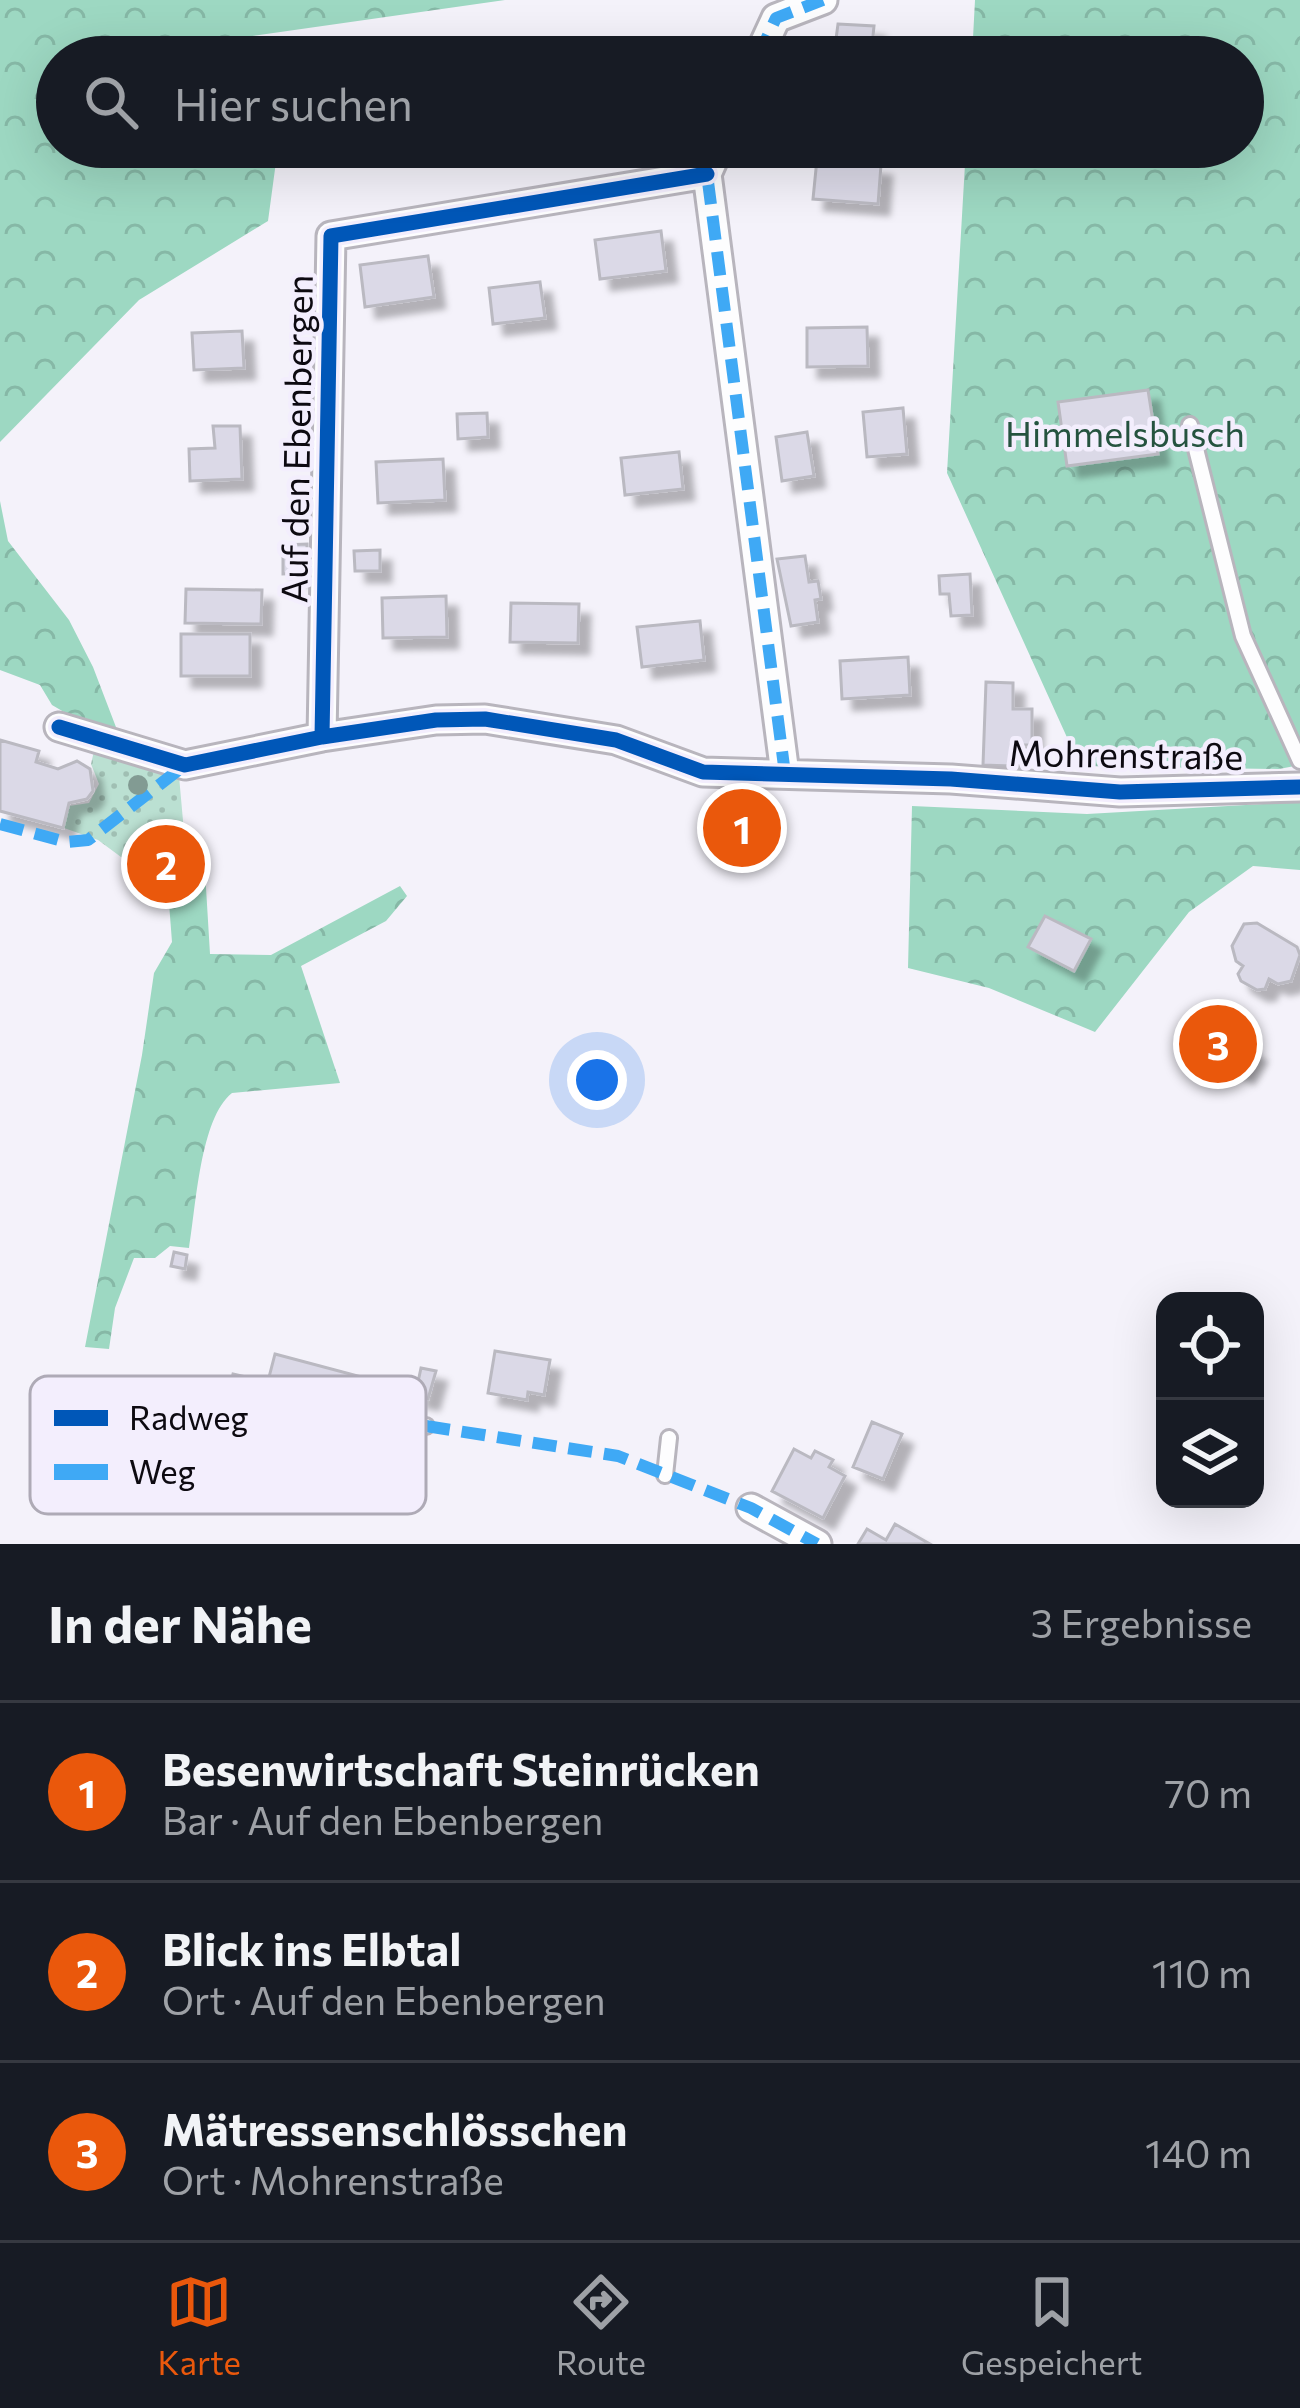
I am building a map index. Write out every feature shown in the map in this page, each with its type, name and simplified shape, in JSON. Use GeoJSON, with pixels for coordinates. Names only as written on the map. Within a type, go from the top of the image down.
{"type":"FeatureCollection","features":[{"type":"Feature","properties":{"kind":"street"},"geometry":{"type":"LineString","coordinates":[[768,36],[776,18],[823,0]]}},
{"type":"Feature","properties":{"kind":"street"},"geometry":{"type":"LineString","coordinates":[[59,727],[185,765],[322,736],[436,720],[485,719],[616,740],[703,772],[784,774],[710,168]]}},
{"type":"Feature","properties":{"kind":"street","name":"Auf den Ebenbergen"},"geometry":{"type":"LineString","coordinates":[[322,736],[331,236],[707,174]]}},
{"type":"Feature","properties":{"kind":"street","name":"Mohrenstraße"},"geometry":{"type":"LineString","coordinates":[[784,774],[950,779],[1120,792],[1300,787]]}},
{"type":"Feature","properties":{"kind":"street"},"geometry":{"type":"LineString","coordinates":[[752,1508],[817,1544]]}},
{"type":"Feature","properties":{"kind":"lane"},"geometry":{"type":"LineString","coordinates":[[1190,425],[1243,636],[1300,761]]}},
{"type":"Feature","properties":{"kind":"lane"},"geometry":{"type":"LineString","coordinates":[[665,1474],[669,1438]]}},
{"type":"Feature","properties":{"kind":"green space"},"geometry":{"type":"Polygon","coordinates":[[[0,0],[505,0],[252,36],[36,36],[36,168],[275,168],[268,221],[139,300],[0,442],[0,0]]]}},
{"type":"Feature","properties":{"kind":"green space","name":"Himmelsbusch"},"geometry":{"type":"Polygon","coordinates":[[[975,0],[1300,0],[1300,765],[1279,769],[1080,766],[947,473],[965,168],[1264,168],[1264,36],[973,36],[975,0]]]}},
{"type":"Feature","properties":{"kind":"green space"},"geometry":{"type":"Polygon","coordinates":[[[0,501],[8,541],[69,620],[119,735],[81,722],[52,705],[40,685],[0,670],[0,501]]]}},
{"type":"Feature","properties":{"kind":"green space"},"geometry":{"type":"Polygon","coordinates":[[[94,751],[179,776],[185,843],[121,857],[98,840],[64,828],[69,806],[89,803],[99,784],[91,764],[94,751]]]}},
{"type":"Feature","properties":{"kind":"green space"},"geometry":{"type":"Polygon","coordinates":[[[1300,802],[1300,870],[1253,866],[1189,912],[1095,1032],[989,988],[908,968],[912,806],[1087,814],[1300,802]]]}},
{"type":"Feature","properties":{"kind":"green space"},"geometry":{"type":"Polygon","coordinates":[[[205,871],[210,954],[271,955],[400,886],[407,896],[386,921],[301,966],[340,1083],[232,1093],[221,1105],[206,1142],[189,1248],[170,1246],[155,1258],[134,1258],[115,1308],[109,1349],[85,1347],[154,973],[172,942],[167,877],[205,871]]]}},
{"type":"Feature","properties":{"kind":"building"},"geometry":{"type":"Polygon","coordinates":[[[838,24],[874,26],[873,36],[836,36],[838,24]]]}},
{"type":"Feature","properties":{"kind":"building"},"geometry":{"type":"Polygon","coordinates":[[[816,168],[881,168],[878,204],[813,199],[816,168]]]}},
{"type":"Feature","properties":{"kind":"building"},"geometry":{"type":"Polygon","coordinates":[[[661,231],[666,271],[600,279],[595,240],[661,231]]]}},
{"type":"Feature","properties":{"kind":"building"},"geometry":{"type":"Polygon","coordinates":[[[428,256],[434,297],[365,307],[360,265],[428,256]]]}},
{"type":"Feature","properties":{"kind":"building"},"geometry":{"type":"Polygon","coordinates":[[[540,282],[545,318],[493,324],[489,288],[540,282]]]}},
{"type":"Feature","properties":{"kind":"building"},"geometry":{"type":"Polygon","coordinates":[[[867,327],[868,366],[807,367],[807,328],[867,327]]]}},
{"type":"Feature","properties":{"kind":"building"},"geometry":{"type":"Polygon","coordinates":[[[242,331],[244,368],[194,370],[192,333],[242,331]]]}},
{"type":"Feature","properties":{"kind":"building"},"geometry":{"type":"Polygon","coordinates":[[[1148,390],[1158,454],[1067,466],[1058,402],[1148,390]]]}},
{"type":"Feature","properties":{"kind":"building"},"geometry":{"type":"Polygon","coordinates":[[[903,408],[907,454],[867,457],[863,412],[903,408]]]}},
{"type":"Feature","properties":{"kind":"building"},"geometry":{"type":"Polygon","coordinates":[[[487,413],[488,437],[458,439],[457,414],[487,413]]]}},
{"type":"Feature","properties":{"kind":"building"},"geometry":{"type":"Polygon","coordinates":[[[213,426],[240,426],[242,479],[190,481],[189,449],[215,448],[213,426]]]}},
{"type":"Feature","properties":{"kind":"building"},"geometry":{"type":"Polygon","coordinates":[[[807,432],[814,476],[782,481],[776,437],[807,432]]]}},
{"type":"Feature","properties":{"kind":"building"},"geometry":{"type":"Polygon","coordinates":[[[679,452],[683,489],[625,495],[621,458],[679,452]]]}},
{"type":"Feature","properties":{"kind":"building"},"geometry":{"type":"Polygon","coordinates":[[[443,459],[445,500],[378,503],[376,462],[443,459]]]}},
{"type":"Feature","properties":{"kind":"building"},"geometry":{"type":"Polygon","coordinates":[[[307,544],[307,573],[283,574],[283,545],[307,544]]]}},
{"type":"Feature","properties":{"kind":"building"},"geometry":{"type":"Polygon","coordinates":[[[380,550],[380,571],[355,571],[354,551],[380,550]]]}},
{"type":"Feature","properties":{"kind":"building"},"geometry":{"type":"Polygon","coordinates":[[[805,556],[809,582],[818,581],[818,622],[791,626],[777,559],[805,556]]]}},
{"type":"Feature","properties":{"kind":"building"},"geometry":{"type":"Polygon","coordinates":[[[970,574],[972,615],[951,616],[949,594],[940,594],[939,576],[970,574]]]}},
{"type":"Feature","properties":{"kind":"building"},"geometry":{"type":"Polygon","coordinates":[[[186,589],[262,590],[261,624],[185,623],[186,589]]]}},
{"type":"Feature","properties":{"kind":"building"},"geometry":{"type":"Polygon","coordinates":[[[446,596],[447,637],[383,638],[382,598],[446,596]]]}},
{"type":"Feature","properties":{"kind":"building"},"geometry":{"type":"Polygon","coordinates":[[[511,603],[579,604],[578,643],[510,642],[511,603]]]}},
{"type":"Feature","properties":{"kind":"building"},"geometry":{"type":"Polygon","coordinates":[[[700,621],[704,660],[642,667],[637,627],[700,621]]]}},
{"type":"Feature","properties":{"kind":"building"},"geometry":{"type":"Polygon","coordinates":[[[181,634],[250,634],[250,676],[181,676],[181,634]]]}},
{"type":"Feature","properties":{"kind":"building"},"geometry":{"type":"Polygon","coordinates":[[[908,657],[910,695],[842,699],[840,661],[908,657]]]}},
{"type":"Feature","properties":{"kind":"building"},"geometry":{"type":"Polygon","coordinates":[[[986,682],[1013,683],[1013,709],[1032,709],[1032,745],[1011,745],[1011,766],[983,765],[986,682]]]}},
{"type":"Feature","properties":{"kind":"building"},"geometry":{"type":"Polygon","coordinates":[[[0,740],[39,751],[36,762],[58,769],[77,761],[90,769],[93,791],[87,799],[69,803],[63,828],[0,811],[0,740]]]}},
{"type":"Feature","properties":{"kind":"building"},"geometry":{"type":"Polygon","coordinates":[[[1045,916],[1091,939],[1074,971],[1028,947],[1045,916]]]}},
{"type":"Feature","properties":{"kind":"building"},"geometry":{"type":"Polygon","coordinates":[[[1257,923],[1297,947],[1300,955],[1291,981],[1278,984],[1269,979],[1265,989],[1257,990],[1241,981],[1238,974],[1243,966],[1236,961],[1232,946],[1244,924],[1257,923]]]}},
{"type":"Feature","properties":{"kind":"building"},"geometry":{"type":"Polygon","coordinates":[[[1192,1013],[1237,1030],[1241,1042],[1256,1051],[1243,1073],[1198,1055],[1196,1046],[1178,1036],[1192,1013]]]}},
{"type":"Feature","properties":{"kind":"building"},"geometry":{"type":"Polygon","coordinates":[[[174,1252],[187,1255],[185,1269],[171,1266],[174,1252]]]}},
{"type":"Feature","properties":{"kind":"building"},"geometry":{"type":"Polygon","coordinates":[[[495,1351],[550,1360],[544,1395],[528,1392],[527,1400],[488,1393],[495,1351]]]}},
{"type":"Feature","properties":{"kind":"building"},"geometry":{"type":"Polygon","coordinates":[[[275,1354],[358,1376],[269,1376],[275,1354]]]}},
{"type":"Feature","properties":{"kind":"building"},"geometry":{"type":"Polygon","coordinates":[[[421,1368],[436,1371],[428,1399],[426,1376],[419,1376],[421,1368]]]}},
{"type":"Feature","properties":{"kind":"building"},"geometry":{"type":"Polygon","coordinates":[[[872,1422],[902,1434],[883,1479],[853,1467],[872,1422]]]}},
{"type":"Feature","properties":{"kind":"building"},"geometry":{"type":"Polygon","coordinates":[[[794,1449],[811,1458],[815,1451],[833,1460],[829,1467],[845,1476],[823,1518],[772,1491],[794,1449]]]}},
{"type":"Feature","properties":{"kind":"building"},"geometry":{"type":"Polygon","coordinates":[[[895,1524],[930,1544],[858,1544],[867,1529],[886,1540],[895,1524]]]}},
{"type":"Feature","properties":{"kind":"marked path"},"geometry":{"type":"LineString","coordinates":[[768,36],[776,18],[823,0]]}},
{"type":"Feature","properties":{"kind":"marked path"},"geometry":{"type":"LineString","coordinates":[[710,168],[785,774]]}},
{"type":"Feature","properties":{"kind":"marked path"},"geometry":{"type":"LineString","coordinates":[[0,824],[66,842],[88,840],[185,765]]}},
{"type":"Feature","properties":{"kind":"marked path"},"geometry":{"type":"LineString","coordinates":[[426,1426],[618,1456],[751,1508],[817,1544]]}},
{"type":"Feature","properties":{"kind":"cycle path"},"geometry":{"type":"LineString","coordinates":[[322,737],[331,236],[707,174]]}},
{"type":"Feature","properties":{"kind":"cycle path"},"geometry":{"type":"LineString","coordinates":[[59,727],[185,765],[322,737],[436,720],[485,719],[616,740],[703,772],[951,779],[1120,792],[1300,787]]}},
{"type":"Feature","properties":{"kind":"place","name":"Besenwirtschaft Steinrücken"},"geometry":{"type":"Point","coordinates":[742,828]}},
{"type":"Feature","properties":{"kind":"place","name":"Blick ins Elbtal"},"geometry":{"type":"Point","coordinates":[166,864]}},
{"type":"Feature","properties":{"kind":"place","name":"Mätressenschlösschen"},"geometry":{"type":"Point","coordinates":[1218,1044]}}]}
